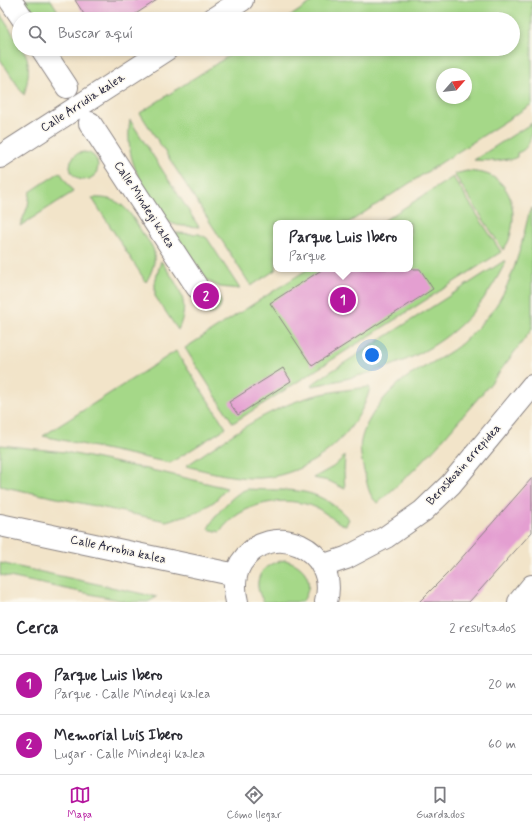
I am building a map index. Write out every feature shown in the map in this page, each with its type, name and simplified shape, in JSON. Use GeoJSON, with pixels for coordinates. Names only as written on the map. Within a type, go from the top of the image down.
{"type":"FeatureCollection","features":[{"type":"Feature","properties":{"kind":"street"},"geometry":{"type":"LineString","coordinates":[[10,0],[18,12]]}},
{"type":"Feature","properties":{"kind":"street"},"geometry":{"type":"LineString","coordinates":[[224,12],[242,0]]}},
{"type":"Feature","properties":{"kind":"street"},"geometry":{"type":"LineString","coordinates":[[47,56],[67,87]]}},
{"type":"Feature","properties":{"kind":"street","name":"Calle Arridia kalea"},"geometry":{"type":"LineString","coordinates":[[0,157],[156,56]]}},
{"type":"Feature","properties":{"kind":"street","name":"Calle Mindegi kalea"},"geometry":{"type":"LineString","coordinates":[[90,123],[197,287]]}},
{"type":"Feature","properties":{"kind":"street","name":"Beraskoain errepidea"},"geometry":{"type":"LineString","coordinates":[[322,566],[346,558],[386,537],[423,511],[451,484],[532,386]]}},
{"type":"Feature","properties":{"kind":"street","name":"Calle Arrobia kalea"},"geometry":{"type":"LineString","coordinates":[[0,525],[236,575]]}},
{"type":"Feature","properties":{"kind":"street"},"geometry":{"type":"LineString","coordinates":[[237,602],[235,588],[236,575],[240,566],[251,552],[267,543],[276,541],[294,543],[303,547],[314,555],[322,566],[327,583],[326,602]]}},
{"type":"Feature","properties":{"kind":"green space"},"geometry":{"type":"Polygon","coordinates":[[[22,0],[51,0],[59,12],[30,12],[22,0]]]}},
{"type":"Feature","properties":{"kind":"green space"},"geometry":{"type":"Polygon","coordinates":[[[315,0],[532,0],[532,104],[353,220],[273,220],[273,272],[251,286],[140,113],[228,56],[520,56],[520,12],[297,12],[315,0]]]}},
{"type":"Feature","properties":{"kind":"green space"},"geometry":{"type":"Polygon","coordinates":[[[0,14],[12,32],[12,56],[27,56],[28,60],[28,78],[24,95],[0,59],[0,14]]]}},
{"type":"Feature","properties":{"kind":"green space"},"geometry":{"type":"Polygon","coordinates":[[[130,120],[199,227],[173,224],[163,216],[142,183],[133,164],[129,143],[130,120]]]}},
{"type":"Feature","properties":{"kind":"green space"},"geometry":{"type":"Polygon","coordinates":[[[532,123],[530,141],[522,151],[517,153],[517,157],[510,160],[496,161],[474,160],[532,123]]]}},
{"type":"Feature","properties":{"kind":"green space"},"geometry":{"type":"Polygon","coordinates":[[[84,152],[94,156],[98,166],[94,176],[84,180],[74,176],[70,166],[74,156],[84,152]]]}},
{"type":"Feature","properties":{"kind":"green space"},"geometry":{"type":"Polygon","coordinates":[[[467,171],[489,175],[504,186],[508,194],[513,212],[513,221],[509,240],[503,250],[454,174],[467,171]]]}},
{"type":"Feature","properties":{"kind":"green space"},"geometry":{"type":"Polygon","coordinates":[[[60,172],[73,192],[20,226],[28,206],[30,192],[60,172]]]}},
{"type":"Feature","properties":{"kind":"green space"},"geometry":{"type":"Polygon","coordinates":[[[453,177],[501,252],[233,423],[185,348],[303,272],[413,272],[413,220],[385,220],[453,177]]]}},
{"type":"Feature","properties":{"kind":"green space"},"geometry":{"type":"Polygon","coordinates":[[[92,198],[102,198],[118,202],[129,212],[150,243],[153,250],[154,264],[146,282],[92,198]]]}},
{"type":"Feature","properties":{"kind":"green space"},"geometry":{"type":"Polygon","coordinates":[[[532,207],[532,329],[491,383],[437,446],[415,469],[378,503],[372,497],[368,488],[360,448],[364,432],[373,413],[386,396],[401,382],[442,357],[467,339],[496,306],[514,268],[532,207]]]}},
{"type":"Feature","properties":{"kind":"green space"},"geometry":{"type":"Polygon","coordinates":[[[175,233],[199,234],[207,238],[240,289],[220,287],[208,281],[175,233]]]}},
{"type":"Feature","properties":{"kind":"green space"},"geometry":{"type":"Polygon","coordinates":[[[161,261],[172,277],[182,296],[184,309],[178,330],[155,296],[155,282],[161,261]]]}},
{"type":"Feature","properties":{"kind":"green space"},"geometry":{"type":"Polygon","coordinates":[[[506,261],[489,291],[470,315],[449,334],[426,350],[401,362],[374,372],[311,385],[327,374],[506,261]]]}},
{"type":"Feature","properties":{"kind":"green space"},"geometry":{"type":"Polygon","coordinates":[[[210,292],[218,295],[221,303],[218,311],[210,314],[202,311],[199,303],[202,295],[210,292]]]}},
{"type":"Feature","properties":{"kind":"green space"},"geometry":{"type":"Polygon","coordinates":[[[176,351],[226,428],[170,463],[43,436],[176,351]]]}},
{"type":"Feature","properties":{"kind":"green space"},"geometry":{"type":"Polygon","coordinates":[[[370,388],[364,405],[355,421],[343,436],[329,450],[314,461],[297,469],[279,475],[252,478],[223,475],[186,466],[242,428],[287,405],[319,395],[370,388]]]}},
{"type":"Feature","properties":{"kind":"green space"},"geometry":{"type":"Polygon","coordinates":[[[0,445],[65,452],[227,488],[215,501],[198,512],[166,521],[0,486],[0,445]]]}},
{"type":"Feature","properties":{"kind":"green space"},"geometry":{"type":"Polygon","coordinates":[[[345,456],[345,489],[329,481],[313,478],[333,467],[345,456]]]}},
{"type":"Feature","properties":{"kind":"green space"},"geometry":{"type":"Polygon","coordinates":[[[248,489],[290,490],[313,494],[336,507],[349,519],[346,525],[336,521],[317,508],[292,502],[278,502],[251,508],[239,514],[220,532],[208,529],[231,499],[237,494],[248,489]]]}},
{"type":"Feature","properties":{"kind":"green space"},"geometry":{"type":"Polygon","coordinates":[[[285,560],[298,566],[307,576],[308,588],[306,595],[302,602],[264,602],[258,587],[260,575],[264,569],[270,565],[285,560]]]}},
{"type":"Feature","properties":{"kind":"green space"},"geometry":{"type":"Polygon","coordinates":[[[0,563],[157,597],[148,602],[128,602],[0,575],[0,563]]]}},
{"type":"Feature","properties":{"kind":"building"},"geometry":{"type":"Polygon","coordinates":[[[75,0],[157,0],[139,12],[83,12],[75,0]]]}},
{"type":"Feature","properties":{"kind":"building"},"geometry":{"type":"Polygon","coordinates":[[[413,269],[420,269],[433,289],[312,366],[270,303],[318,272],[413,272],[413,269]]]}},
{"type":"Feature","properties":{"kind":"building"},"geometry":{"type":"Polygon","coordinates":[[[283,368],[291,381],[238,415],[229,402],[283,368]]]}},
{"type":"Feature","properties":{"kind":"building"},"geometry":{"type":"Polygon","coordinates":[[[532,478],[532,532],[480,590],[469,602],[419,602],[450,571],[532,478]]]}},
{"type":"Feature","properties":{"kind":"place","name":"Memorial Luis Ibero"},"geometry":{"type":"Point","coordinates":[206,296]}},
{"type":"Feature","properties":{"kind":"place","name":"Parque Luis Ibero"},"geometry":{"type":"Point","coordinates":[343,300]}}]}
